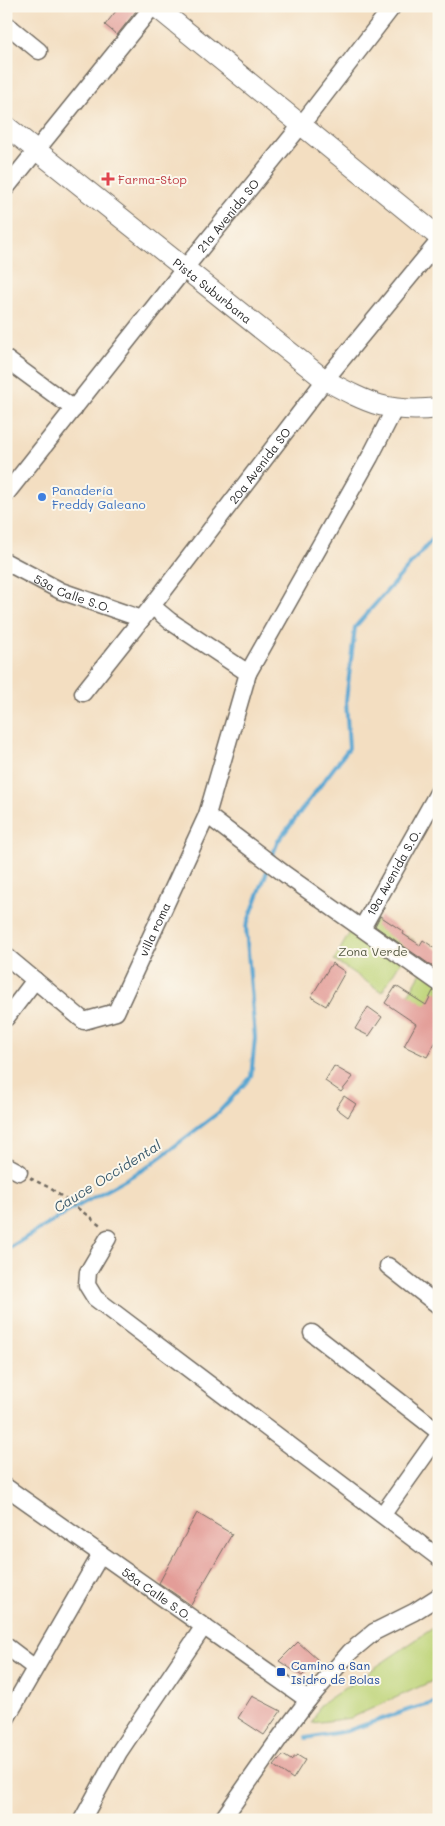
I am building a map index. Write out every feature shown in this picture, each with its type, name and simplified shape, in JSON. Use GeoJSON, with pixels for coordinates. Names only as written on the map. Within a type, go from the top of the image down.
{"type":"FeatureCollection","features":[{"type":"Feature","properties":{"kind":"main road"},"geometry":{"type":"LineString","coordinates":[[154,6],[302,124],[439,239]]}},
{"type":"Feature","properties":{"kind":"main road","name":"Pista Suburbana"},"geometry":{"type":"LineString","coordinates":[[6,126],[325,380],[365,401],[394,410],[439,408]]}},
{"type":"Feature","properties":{"kind":"street"},"geometry":{"type":"LineString","coordinates":[[6,188],[154,6]]}},
{"type":"Feature","properties":{"kind":"street","name":"21a Avenida SO"},"geometry":{"type":"LineString","coordinates":[[6,494],[302,124],[393,6]]}},
{"type":"Feature","properties":{"kind":"street"},"geometry":{"type":"LineString","coordinates":[[6,24],[39,51]]}},
{"type":"Feature","properties":{"kind":"street","name":"20a Avenida SO"},"geometry":{"type":"LineString","coordinates":[[84,693],[325,380],[439,239]]}},
{"type":"Feature","properties":{"kind":"street"},"geometry":{"type":"LineString","coordinates":[[6,359],[74,410]]}},
{"type":"Feature","properties":{"kind":"street","name":"villa roma"},"geometry":{"type":"LineString","coordinates":[[35,980],[84,1021],[116,1012],[206,815],[248,673],[370,457],[394,410]]}},
{"type":"Feature","properties":{"kind":"street","name":"53a Calle S.O."},"geometry":{"type":"LineString","coordinates":[[6,562],[61,591],[147,612]]}},
{"type":"Feature","properties":{"kind":"street"},"geometry":{"type":"LineString","coordinates":[[147,612],[170,621],[248,673]]}},
{"type":"Feature","properties":{"kind":"street","name":"19a Avenida S.O."},"geometry":{"type":"LineString","coordinates":[[362,928],[439,790]]}},
{"type":"Feature","properties":{"kind":"street"},"geometry":{"type":"LineString","coordinates":[[206,815],[286,875],[439,983]]}},
{"type":"Feature","properties":{"kind":"street"},"geometry":{"type":"LineString","coordinates":[[6,956],[35,980],[6,1018]]}},
{"type":"Feature","properties":{"kind":"street"},"geometry":{"type":"LineString","coordinates":[[106,1233],[88,1272],[87,1285],[95,1298],[439,1558]]}},
{"type":"Feature","properties":{"kind":"street"},"geometry":{"type":"LineString","coordinates":[[388,1266],[439,1306]]}},
{"type":"Feature","properties":{"kind":"street"},"geometry":{"type":"LineString","coordinates":[[312,1333],[439,1433],[382,1514]]}},
{"type":"Feature","properties":{"kind":"street","name":"58a Calle S.O."},"geometry":{"type":"LineString","coordinates":[[6,1487],[308,1700]]}},
{"type":"Feature","properties":{"kind":"street"},"geometry":{"type":"LineString","coordinates":[[6,1719],[101,1554]]}},
{"type":"Feature","properties":{"kind":"street"},"geometry":{"type":"LineString","coordinates":[[222,1820],[308,1700],[350,1652],[374,1632],[414,1612],[439,1596]]}},
{"type":"Feature","properties":{"kind":"street"},"geometry":{"type":"LineString","coordinates":[[82,1820],[119,1752],[204,1626]]}},
{"type":"Feature","properties":{"kind":"street"},"geometry":{"type":"LineString","coordinates":[[6,1646],[35,1668]]}},
{"type":"Feature","properties":{"kind":"path"},"geometry":{"type":"LineString","coordinates":[[12,1169],[50,1188],[106,1233]]}},
{"type":"Feature","properties":{"kind":"green space","name":"Zona Verde"},"geometry":{"type":"Polygon","coordinates":[[[361,913],[414,940],[382,992],[334,960],[361,913]]]}},
{"type":"Feature","properties":{"kind":"green space","name":"Zona Verde"},"geometry":{"type":"Polygon","coordinates":[[[426,964],[439,971],[439,1038],[399,1011],[426,964]]]}},
{"type":"Feature","properties":{"kind":"green space"},"geometry":{"type":"Polygon","coordinates":[[[439,1624],[439,1678],[351,1718],[312,1723],[320,1705],[439,1624]]]}},
{"type":"Feature","properties":{"kind":"building"},"geometry":{"type":"Polygon","coordinates":[[[120,6],[131,6],[136,11],[117,35],[105,25],[120,6]]]}},
{"type":"Feature","properties":{"kind":"building"},"geometry":{"type":"Polygon","coordinates":[[[380,916],[420,945],[423,940],[439,951],[439,971],[375,926],[380,916]]]}},
{"type":"Feature","properties":{"kind":"building"},"geometry":{"type":"Polygon","coordinates":[[[332,963],[345,972],[326,1006],[311,997],[332,963]]]}},
{"type":"Feature","properties":{"kind":"building"},"geometry":{"type":"Polygon","coordinates":[[[396,986],[426,1005],[433,991],[439,993],[439,1036],[427,1057],[404,1046],[416,1024],[385,1003],[396,986]]]}},
{"type":"Feature","properties":{"kind":"building"},"geometry":{"type":"Polygon","coordinates":[[[368,1007],[382,1017],[369,1036],[355,1029],[368,1007]]]}},
{"type":"Feature","properties":{"kind":"building"},"geometry":{"type":"Polygon","coordinates":[[[334,1066],[353,1077],[341,1092],[325,1081],[334,1066]]]}},
{"type":"Feature","properties":{"kind":"building"},"geometry":{"type":"Polygon","coordinates":[[[344,1096],[356,1104],[348,1117],[336,1108],[344,1096]]]}},
{"type":"Feature","properties":{"kind":"building"},"geometry":{"type":"Polygon","coordinates":[[[197,1513],[232,1534],[191,1605],[159,1583],[197,1513]]]}},
{"type":"Feature","properties":{"kind":"building"},"geometry":{"type":"Polygon","coordinates":[[[298,1642],[318,1660],[302,1676],[279,1661],[298,1642]]]}},
{"type":"Feature","properties":{"kind":"building"},"geometry":{"type":"Polygon","coordinates":[[[252,1696],[281,1711],[264,1735],[238,1718],[252,1696]]]}},
{"type":"Feature","properties":{"kind":"building"},"geometry":{"type":"Polygon","coordinates":[[[283,1755],[291,1760],[297,1755],[305,1760],[293,1779],[274,1766],[283,1755]]]}},
{"type":"Feature","properties":{"kind":"waterway","name":"Cauce Occidental"},"geometry":{"type":"LineString","coordinates":[[271,859],[278,841],[349,748],[346,701],[355,627],[439,532]]}},
{"type":"Feature","properties":{"kind":"waterway","name":"Cauce Occidental"},"geometry":{"type":"LineString","coordinates":[[6,1250],[69,1211],[146,1168],[218,1113],[251,1077],[255,1038],[246,927],[269,866]]}},
{"type":"Feature","properties":{"kind":"waterway"},"geometry":{"type":"LineString","coordinates":[[306,1738],[347,1731],[411,1709],[439,1702]]}},
{"type":"Feature","properties":{"kind":"place","name":"Farma-Stop"},"geometry":{"type":"Point","coordinates":[108,179]}},
{"type":"Feature","properties":{"kind":"place","name":"Panadería Freddy Galeano"},"geometry":{"type":"Point","coordinates":[42,497]}},
{"type":"Feature","properties":{"kind":"place","name":"Camino a San Isidro de Bolas"},"geometry":{"type":"Point","coordinates":[281,1672]}}]}
